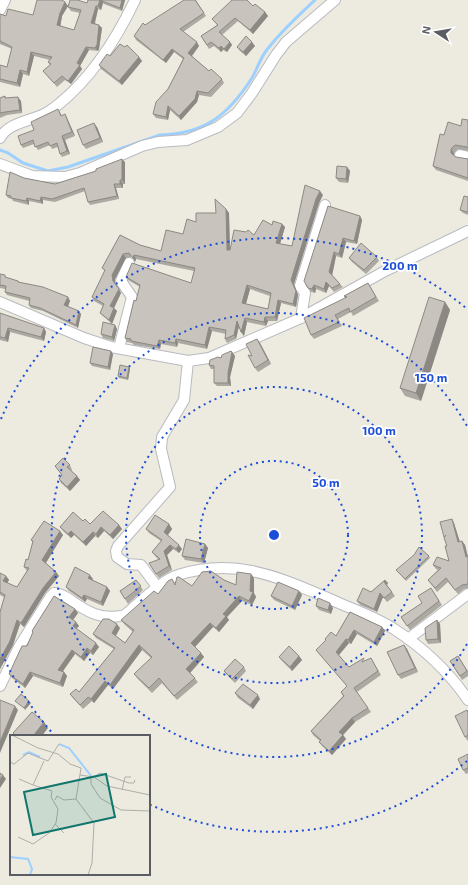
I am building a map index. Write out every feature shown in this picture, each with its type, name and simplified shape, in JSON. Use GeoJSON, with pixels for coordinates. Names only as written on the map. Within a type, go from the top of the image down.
{"type":"FeatureCollection","features":[{"type":"Feature","properties":{"kind":"street"},"geometry":{"type":"LineString","coordinates":[[0,10],[4,0]]}},
{"type":"Feature","properties":{"kind":"street"},"geometry":{"type":"LineString","coordinates":[[0,164],[32,176],[65,177],[80,173],[142,146],[158,142],[187,140],[218,127],[236,113],[252,93],[286,42],[335,0]]}},
{"type":"Feature","properties":{"kind":"street"},"geometry":{"type":"LineString","coordinates":[[1,133],[24,120],[42,115],[60,103],[81,83],[101,58],[133,1]]}},
{"type":"Feature","properties":{"kind":"street"},"geometry":{"type":"LineString","coordinates":[[301,318],[306,293],[300,286],[325,205]]}},
{"type":"Feature","properties":{"kind":"street"},"geometry":{"type":"LineString","coordinates":[[0,302],[84,338],[119,348],[188,361],[209,358],[301,318],[385,271],[468,231]]}},
{"type":"Feature","properties":{"kind":"street"},"geometry":{"type":"LineString","coordinates":[[119,348],[132,303],[131,294],[121,282],[129,263]]}},
{"type":"Feature","properties":{"kind":"street"},"geometry":{"type":"LineString","coordinates":[[158,588],[141,565],[127,564],[115,555],[118,546],[170,487],[161,449],[162,437],[184,400],[188,361]]}},
{"type":"Feature","properties":{"kind":"street"},"geometry":{"type":"LineString","coordinates":[[0,686],[19,647],[52,594],[56,592],[62,595],[87,612],[102,617],[116,618],[125,615],[173,577],[179,574],[210,569],[257,571],[280,577],[382,622],[408,639],[453,678],[468,700]]}},
{"type":"Feature","properties":{"kind":"street"},"geometry":{"type":"LineString","coordinates":[[408,639],[468,594]]}},
{"type":"Feature","properties":{"kind":"building"},"geometry":{"type":"Polygon","coordinates":[[[37,0],[62,0],[65,2],[57,25],[74,30],[81,10],[68,7],[70,0],[77,0],[87,3],[88,0],[100,0],[98,6],[96,6],[91,23],[99,25],[97,45],[95,48],[86,47],[77,63],[80,65],[68,81],[62,76],[54,83],[43,71],[51,64],[48,62],[52,57],[31,52],[27,72],[20,70],[17,83],[0,79],[0,65],[7,67],[12,47],[0,41],[0,14],[6,16],[8,9],[33,15],[37,0]]]}},
{"type":"Feature","properties":{"kind":"building"},"geometry":{"type":"Polygon","coordinates":[[[102,0],[122,0],[120,8],[102,0]]]}},
{"type":"Feature","properties":{"kind":"building"},"geometry":{"type":"Polygon","coordinates":[[[184,0],[195,0],[204,13],[180,29],[197,42],[188,53],[209,71],[211,69],[222,79],[208,93],[197,91],[195,99],[179,116],[168,106],[166,117],[153,114],[156,102],[168,89],[184,58],[172,49],[163,60],[134,36],[143,23],[145,25],[184,0]]]}},
{"type":"Feature","properties":{"kind":"building"},"geometry":{"type":"Polygon","coordinates":[[[232,0],[247,0],[253,6],[255,4],[265,12],[250,30],[235,18],[219,32],[230,42],[224,49],[221,46],[219,48],[211,42],[207,45],[201,36],[218,25],[212,19],[232,0]]]}},
{"type":"Feature","properties":{"kind":"building"},"geometry":{"type":"Polygon","coordinates":[[[246,36],[252,42],[243,52],[237,47],[246,36]]]}},
{"type":"Feature","properties":{"kind":"building"},"geometry":{"type":"Polygon","coordinates":[[[120,44],[125,47],[127,45],[139,57],[119,81],[99,65],[107,54],[110,56],[120,44]]]}},
{"type":"Feature","properties":{"kind":"building"},"geometry":{"type":"Polygon","coordinates":[[[5,96],[5,98],[18,97],[20,110],[0,113],[0,98],[5,96]]]}},
{"type":"Feature","properties":{"kind":"building"},"geometry":{"type":"Polygon","coordinates":[[[58,109],[61,116],[65,114],[72,132],[62,136],[67,151],[60,154],[57,143],[50,146],[48,142],[35,147],[33,140],[21,145],[18,136],[34,130],[31,122],[58,109]]]}},
{"type":"Feature","properties":{"kind":"building"},"geometry":{"type":"Polygon","coordinates":[[[462,119],[468,120],[468,148],[455,145],[451,149],[451,153],[456,157],[468,159],[468,178],[433,166],[440,134],[444,135],[448,122],[461,126],[462,119]]]}},
{"type":"Feature","properties":{"kind":"building"},"geometry":{"type":"Polygon","coordinates":[[[94,123],[100,138],[83,145],[77,130],[94,123]]]}},
{"type":"Feature","properties":{"kind":"building"},"geometry":{"type":"Polygon","coordinates":[[[122,159],[122,180],[120,180],[120,184],[114,184],[117,196],[88,202],[84,188],[52,199],[41,197],[40,201],[27,198],[26,201],[11,198],[11,196],[6,195],[10,172],[24,178],[55,184],[96,171],[96,169],[122,159]]]}},
{"type":"Feature","properties":{"kind":"building"},"geometry":{"type":"Polygon","coordinates":[[[337,166],[347,167],[346,179],[336,178],[337,166]]]}},
{"type":"Feature","properties":{"kind":"building"},"geometry":{"type":"Polygon","coordinates":[[[305,185],[320,191],[316,199],[291,280],[296,291],[293,304],[278,300],[275,317],[265,317],[264,322],[245,318],[241,332],[237,321],[234,335],[225,339],[226,330],[209,327],[205,345],[176,339],[175,343],[159,340],[157,346],[131,341],[131,339],[125,338],[134,300],[136,301],[140,285],[126,277],[132,263],[191,283],[195,268],[134,255],[133,258],[129,253],[123,254],[112,275],[113,281],[119,289],[110,306],[114,308],[109,320],[100,313],[104,304],[92,297],[105,270],[102,268],[120,235],[140,245],[161,251],[166,230],[183,234],[187,219],[196,222],[196,213],[216,213],[215,199],[226,209],[227,250],[230,250],[234,230],[246,232],[248,230],[254,235],[263,220],[272,225],[273,221],[282,224],[276,243],[292,246],[305,185]],[[247,285],[242,303],[268,309],[271,293],[247,285]]]}},
{"type":"Feature","properties":{"kind":"building"},"geometry":{"type":"Polygon","coordinates":[[[464,196],[468,197],[468,212],[460,210],[464,196]]]}},
{"type":"Feature","properties":{"kind":"building"},"geometry":{"type":"Polygon","coordinates":[[[328,206],[360,216],[354,241],[343,238],[339,254],[334,252],[329,272],[340,284],[332,288],[326,282],[324,289],[314,285],[312,289],[308,288],[304,281],[328,206]]]}},
{"type":"Feature","properties":{"kind":"building"},"geometry":{"type":"Polygon","coordinates":[[[361,243],[377,257],[364,270],[349,258],[361,243]]]}},
{"type":"Feature","properties":{"kind":"building"},"geometry":{"type":"Polygon","coordinates":[[[0,274],[18,282],[43,287],[68,297],[64,305],[79,311],[76,325],[40,308],[29,305],[30,298],[5,292],[6,286],[0,285],[0,274]]]}},
{"type":"Feature","properties":{"kind":"building"},"geometry":{"type":"Polygon","coordinates":[[[368,283],[376,297],[350,312],[349,308],[335,315],[339,322],[311,335],[304,318],[347,297],[344,296],[368,283]]]}},
{"type":"Feature","properties":{"kind":"building"},"geometry":{"type":"Polygon","coordinates":[[[429,297],[445,302],[416,393],[400,388],[429,297]]]}},
{"type":"Feature","properties":{"kind":"building"},"geometry":{"type":"Polygon","coordinates":[[[0,313],[44,328],[41,337],[8,328],[5,338],[0,337],[0,313]]]}},
{"type":"Feature","properties":{"kind":"building"},"geometry":{"type":"Polygon","coordinates":[[[103,322],[115,325],[112,337],[101,334],[103,322]]]}},
{"type":"Feature","properties":{"kind":"building"},"geometry":{"type":"Polygon","coordinates":[[[257,339],[268,360],[255,368],[248,355],[252,356],[246,344],[257,339]]]}},
{"type":"Feature","properties":{"kind":"building"},"geometry":{"type":"Polygon","coordinates":[[[93,347],[111,351],[108,367],[90,363],[93,347]]]}},
{"type":"Feature","properties":{"kind":"building"},"geometry":{"type":"Polygon","coordinates":[[[231,351],[228,383],[214,383],[214,366],[209,365],[210,360],[218,357],[221,358],[222,355],[231,351]]]}},
{"type":"Feature","properties":{"kind":"building"},"geometry":{"type":"Polygon","coordinates":[[[120,365],[129,367],[127,378],[118,376],[120,365]]]}},
{"type":"Feature","properties":{"kind":"building"},"geometry":{"type":"Polygon","coordinates":[[[63,458],[70,465],[67,467],[77,476],[67,487],[59,479],[62,475],[55,466],[63,458]]]}},
{"type":"Feature","properties":{"kind":"building"},"geometry":{"type":"Polygon","coordinates":[[[103,511],[119,525],[110,535],[101,527],[96,534],[93,532],[83,542],[71,531],[68,534],[60,527],[73,512],[83,521],[85,519],[90,524],[103,511]]]}},
{"type":"Feature","properties":{"kind":"building"},"geometry":{"type":"Polygon","coordinates":[[[155,515],[169,524],[164,532],[179,545],[176,549],[170,545],[164,551],[169,566],[156,574],[149,563],[160,559],[152,552],[162,540],[146,529],[155,515]]]}},
{"type":"Feature","properties":{"kind":"building"},"geometry":{"type":"Polygon","coordinates":[[[452,519],[458,542],[462,541],[466,557],[468,556],[468,584],[462,585],[455,590],[446,578],[435,588],[428,580],[441,568],[433,565],[437,557],[449,561],[445,546],[447,546],[444,538],[446,535],[444,537],[440,522],[452,519]]]}},
{"type":"Feature","properties":{"kind":"building"},"geometry":{"type":"Polygon","coordinates":[[[44,521],[60,531],[42,560],[56,572],[43,588],[21,623],[17,620],[10,641],[0,659],[0,612],[5,595],[0,592],[0,573],[6,576],[3,581],[17,587],[29,568],[24,567],[26,559],[28,560],[33,541],[31,540],[44,521]]]}},
{"type":"Feature","properties":{"kind":"building"},"geometry":{"type":"Polygon","coordinates":[[[186,539],[205,544],[201,559],[182,556],[186,539]]]}},
{"type":"Feature","properties":{"kind":"building"},"geometry":{"type":"Polygon","coordinates":[[[419,547],[429,556],[405,579],[396,570],[414,555],[419,547]]]}},
{"type":"Feature","properties":{"kind":"building"},"geometry":{"type":"Polygon","coordinates":[[[75,567],[90,575],[88,578],[107,587],[101,602],[84,595],[82,598],[66,587],[75,567]]]}},
{"type":"Feature","properties":{"kind":"building"},"geometry":{"type":"Polygon","coordinates":[[[211,571],[224,580],[236,585],[237,572],[251,574],[250,591],[253,592],[249,601],[239,596],[223,614],[226,616],[216,628],[210,623],[191,643],[201,653],[186,669],[195,678],[174,696],[159,678],[149,688],[134,674],[152,657],[139,645],[110,685],[105,681],[91,699],[88,697],[80,705],[70,694],[76,689],[79,692],[115,648],[93,634],[103,619],[109,619],[117,624],[112,633],[125,643],[134,630],[121,620],[154,591],[158,594],[168,581],[172,579],[175,585],[177,577],[192,586],[202,572],[211,571]]]}},
{"type":"Feature","properties":{"kind":"building"},"geometry":{"type":"Polygon","coordinates":[[[136,580],[141,586],[125,599],[120,591],[136,580]]]}},
{"type":"Feature","properties":{"kind":"building"},"geometry":{"type":"Polygon","coordinates":[[[385,580],[384,582],[392,592],[384,598],[380,593],[374,609],[357,601],[363,588],[371,592],[385,580]]]}},
{"type":"Feature","properties":{"kind":"building"},"geometry":{"type":"Polygon","coordinates":[[[278,582],[299,591],[292,606],[271,596],[278,582]]]}},
{"type":"Feature","properties":{"kind":"building"},"geometry":{"type":"Polygon","coordinates":[[[431,588],[439,601],[407,626],[401,617],[422,603],[418,596],[431,588]]]}},
{"type":"Feature","properties":{"kind":"building"},"geometry":{"type":"Polygon","coordinates":[[[54,596],[75,609],[69,617],[76,622],[73,626],[96,643],[91,651],[87,648],[81,657],[72,650],[58,670],[64,672],[60,683],[30,672],[23,684],[9,674],[22,646],[27,646],[33,632],[32,631],[54,596]]]}},
{"type":"Feature","properties":{"kind":"building"},"geometry":{"type":"Polygon","coordinates":[[[318,598],[330,603],[328,610],[316,606],[318,598]]]}},
{"type":"Feature","properties":{"kind":"building"},"geometry":{"type":"Polygon","coordinates":[[[350,612],[382,627],[374,642],[354,630],[348,640],[346,639],[336,652],[349,667],[364,658],[362,662],[371,658],[378,671],[354,688],[368,708],[352,718],[339,732],[343,735],[329,751],[319,742],[321,740],[311,731],[344,696],[341,692],[347,686],[316,650],[326,640],[325,639],[331,632],[336,636],[350,612]]]}},
{"type":"Feature","properties":{"kind":"building"},"geometry":{"type":"Polygon","coordinates":[[[437,620],[438,639],[426,640],[425,628],[437,620]]]}},
{"type":"Feature","properties":{"kind":"building"},"geometry":{"type":"Polygon","coordinates":[[[404,645],[415,668],[398,675],[387,652],[404,645]]]}},
{"type":"Feature","properties":{"kind":"building"},"geometry":{"type":"Polygon","coordinates":[[[289,646],[299,656],[290,667],[279,657],[289,646]]]}},
{"type":"Feature","properties":{"kind":"building"},"geometry":{"type":"Polygon","coordinates":[[[458,656],[467,671],[460,676],[450,661],[458,656]]]}},
{"type":"Feature","properties":{"kind":"building"},"geometry":{"type":"Polygon","coordinates":[[[235,659],[244,667],[232,679],[224,671],[235,659]]]}},
{"type":"Feature","properties":{"kind":"building"},"geometry":{"type":"Polygon","coordinates":[[[243,684],[258,695],[250,705],[235,693],[243,684]]]}},
{"type":"Feature","properties":{"kind":"building"},"geometry":{"type":"Polygon","coordinates":[[[21,694],[29,701],[24,708],[15,701],[21,694]]]}},
{"type":"Feature","properties":{"kind":"building"},"geometry":{"type":"Polygon","coordinates":[[[0,700],[15,706],[0,742],[0,700]]]}},
{"type":"Feature","properties":{"kind":"building"},"geometry":{"type":"Polygon","coordinates":[[[467,710],[468,735],[465,737],[455,716],[467,710]]]}},
{"type":"Feature","properties":{"kind":"building"},"geometry":{"type":"Polygon","coordinates":[[[32,712],[44,722],[34,735],[15,735],[13,733],[32,712]]]}},
{"type":"Feature","properties":{"kind":"building"},"geometry":{"type":"Polygon","coordinates":[[[468,754],[468,768],[463,770],[458,759],[468,754]]]}},
{"type":"Feature","properties":{"kind":"building"},"geometry":{"type":"Polygon","coordinates":[[[0,773],[3,775],[0,780],[0,773]]]}},
{"type":"Feature","properties":{"kind":"waterway"},"geometry":{"type":"LineString","coordinates":[[0,150],[8,153],[23,163],[48,171],[68,167],[160,135],[176,134],[203,126],[214,120],[234,102],[252,78],[262,57],[271,44],[289,24],[315,0]]}}]}
